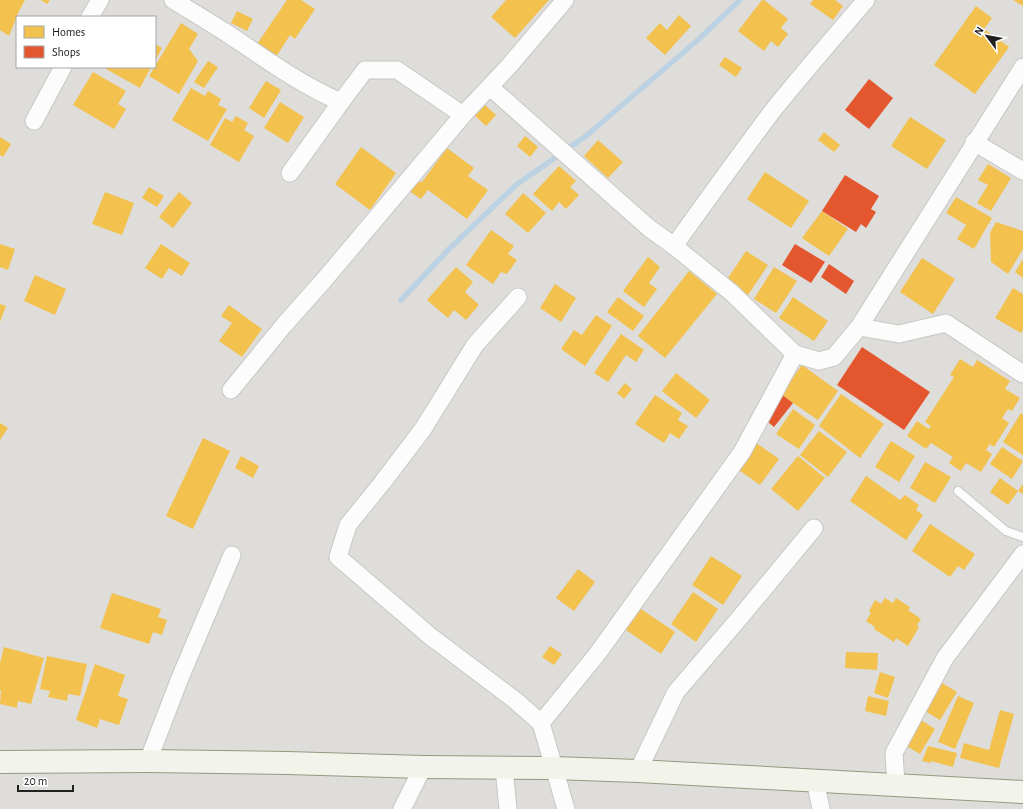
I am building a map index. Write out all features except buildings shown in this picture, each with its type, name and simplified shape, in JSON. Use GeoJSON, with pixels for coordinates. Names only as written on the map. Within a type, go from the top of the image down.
{"type":"FeatureCollection","features":[{"type":"Feature","properties":{"kind":"main road"},"geometry":{"type":"LineString","coordinates":[[0,762],[148,761],[554,768],[815,780],[1023,792]]}},
{"type":"Feature","properties":{"kind":"street"},"geometry":{"type":"LineString","coordinates":[[91,16],[100,0]]}},
{"type":"Feature","properties":{"kind":"street"},"geometry":{"type":"LineString","coordinates":[[173,0],[225,32],[275,66],[321,93],[341,102]]}},
{"type":"Feature","properties":{"kind":"street"},"geometry":{"type":"LineString","coordinates":[[231,390],[284,325],[324,280],[463,115],[509,66],[565,0]]}},
{"type":"Feature","properties":{"kind":"street"},"geometry":{"type":"LineString","coordinates":[[674,246],[718,183],[775,109],[866,0]]}},
{"type":"Feature","properties":{"kind":"street"},"geometry":{"type":"LineString","coordinates":[[490,87],[649,228],[674,246],[732,293],[795,354],[819,361],[834,357],[858,327],[1023,67]]}},
{"type":"Feature","properties":{"kind":"street"},"geometry":{"type":"LineString","coordinates":[[34,121],[62,68]]}},
{"type":"Feature","properties":{"kind":"street"},"geometry":{"type":"LineString","coordinates":[[290,173],[365,70],[397,70],[463,115]]}},
{"type":"Feature","properties":{"kind":"street"},"geometry":{"type":"LineString","coordinates":[[974,142],[1023,171]]}},
{"type":"Feature","properties":{"kind":"street"},"geometry":{"type":"LineString","coordinates":[[518,297],[475,345],[423,429],[348,525],[338,557],[430,636],[541,723],[566,809]]}},
{"type":"Feature","properties":{"kind":"street"},"geometry":{"type":"LineString","coordinates":[[858,327],[899,334],[946,323],[1023,374]]}},
{"type":"Feature","properties":{"kind":"street"},"geometry":{"type":"LineString","coordinates":[[541,723],[598,652],[742,452],[795,354]]}},
{"type":"Feature","properties":{"kind":"street"},"geometry":{"type":"LineString","coordinates":[[638,771],[676,692],[737,622],[814,528]]}},
{"type":"Feature","properties":{"kind":"street"},"geometry":{"type":"LineString","coordinates":[[896,785],[894,753],[945,658],[1023,554]]}},
{"type":"Feature","properties":{"kind":"street"},"geometry":{"type":"LineString","coordinates":[[148,761],[180,678],[232,555]]}},
{"type":"Feature","properties":{"kind":"street"},"geometry":{"type":"LineString","coordinates":[[402,809],[423,766]]}},
{"type":"Feature","properties":{"kind":"street"},"geometry":{"type":"LineString","coordinates":[[504,768],[508,809]]}},
{"type":"Feature","properties":{"kind":"street"},"geometry":{"type":"LineString","coordinates":[[815,780],[821,809]]}},
{"type":"Feature","properties":{"kind":"lane"},"geometry":{"type":"LineString","coordinates":[[958,490],[1006,531],[1023,537]]}},
{"type":"Feature","properties":{"kind":"shaded area"},"geometry":{"type":"Polygon","coordinates":[[[0,0],[1023,0],[1023,809],[0,809],[0,0]]]}},
{"type":"Feature","properties":{"kind":"waterway"},"geometry":{"type":"LineString","coordinates":[[401,300],[450,248],[516,185],[586,136],[700,38],[740,0]]}}]}
